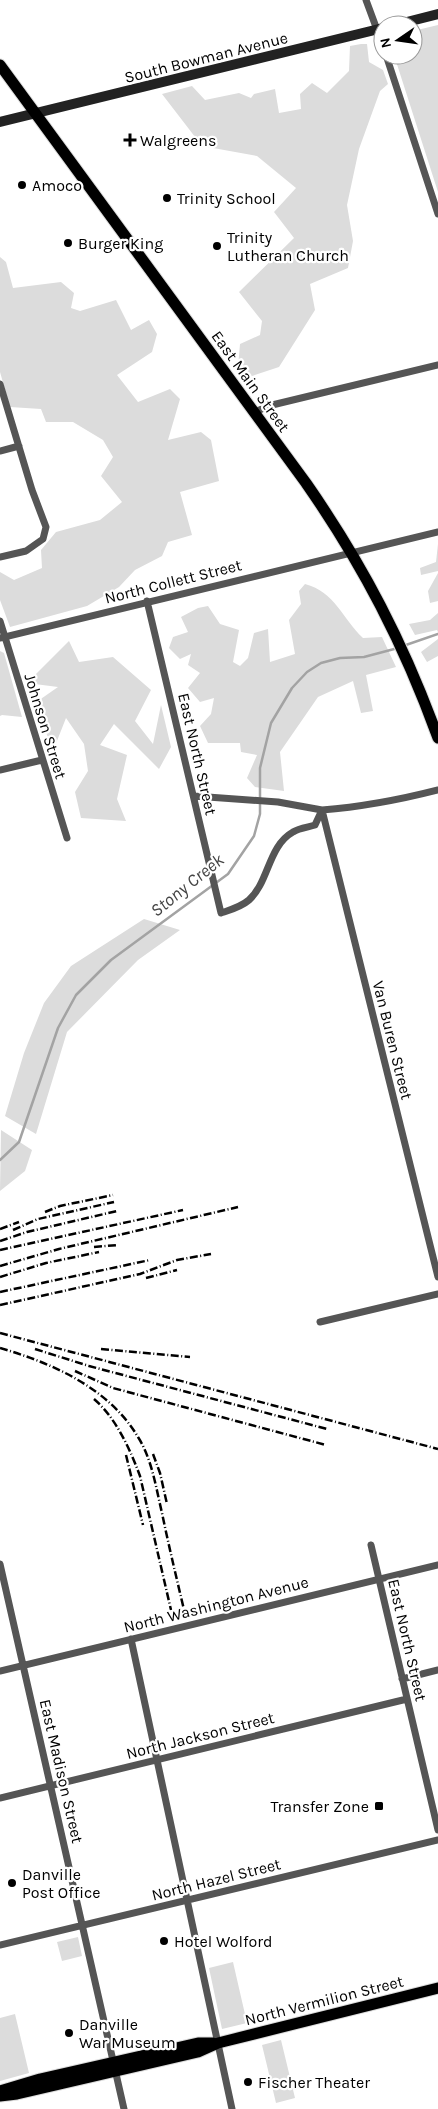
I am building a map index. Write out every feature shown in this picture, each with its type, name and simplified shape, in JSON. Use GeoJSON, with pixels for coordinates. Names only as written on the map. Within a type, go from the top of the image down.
{"type":"FeatureCollection","features":[{"type":"Feature","properties":{"kind":"main road"},"geometry":{"type":"LineString","coordinates":[[423,18],[438,14]]}},
{"type":"Feature","properties":{"kind":"main road","name":"South Bowman Avenue"},"geometry":{"type":"LineString","coordinates":[[0,122],[373,30]]}},
{"type":"Feature","properties":{"kind":"main road","name":"East Main Street"},"geometry":{"type":"LineString","coordinates":[[0,65],[306,483],[352,552],[395,632],[438,738]]}},
{"type":"Feature","properties":{"kind":"main road","name":"North Vermilion Street"},"geometry":{"type":"LineString","coordinates":[[0,2091],[40,2079],[198,2052],[218,2043],[438,1988]]}},
{"type":"Feature","properties":{"kind":"main road","name":"North Vermilion Street"},"geometry":{"type":"LineString","coordinates":[[0,2096],[17,2094],[115,2067]]}},
{"type":"Feature","properties":{"kind":"street"},"geometry":{"type":"LineString","coordinates":[[366,0],[373,16]]}},
{"type":"Feature","properties":{"kind":"street"},"geometry":{"type":"LineString","coordinates":[[389,65],[438,214]]}},
{"type":"Feature","properties":{"kind":"street"},"geometry":{"type":"LineString","coordinates":[[253,412],[268,406],[438,365]]}},
{"type":"Feature","properties":{"kind":"street"},"geometry":{"type":"LineString","coordinates":[[0,384],[32,490],[46,527],[44,539],[26,551],[0,557]]}},
{"type":"Feature","properties":{"kind":"street"},"geometry":{"type":"LineString","coordinates":[[0,451],[19,446]]}},
{"type":"Feature","properties":{"kind":"street","name":"North Collett Street"},"geometry":{"type":"LineString","coordinates":[[2,637],[438,532]]}},
{"type":"Feature","properties":{"kind":"street","name":"East North Street"},"geometry":{"type":"LineString","coordinates":[[147,601],[221,913],[250,900],[258,889],[277,849],[284,839],[294,831],[315,825],[322,810]]}},
{"type":"Feature","properties":{"kind":"street","name":"Johnson Street"},"geometry":{"type":"LineString","coordinates":[[0,621],[2,637],[67,838]]}},
{"type":"Feature","properties":{"kind":"street"},"geometry":{"type":"LineString","coordinates":[[0,770],[42,760]]}},
{"type":"Feature","properties":{"kind":"street"},"geometry":{"type":"LineString","coordinates":[[194,796],[278,802],[322,810],[361,808],[438,790]]}},
{"type":"Feature","properties":{"kind":"street","name":"Van Buren Street"},"geometry":{"type":"LineString","coordinates":[[322,810],[438,1277]]}},
{"type":"Feature","properties":{"kind":"street"},"geometry":{"type":"LineString","coordinates":[[320,1322],[438,1294]]}},
{"type":"Feature","properties":{"kind":"street","name":"East North Street"},"geometry":{"type":"LineString","coordinates":[[371,1545],[438,1830]]}},
{"type":"Feature","properties":{"kind":"street","name":"East Madison Street"},"geometry":{"type":"LineString","coordinates":[[0,1564],[124,2109]]}},
{"type":"Feature","properties":{"kind":"street","name":"North Washington Avenue"},"geometry":{"type":"LineString","coordinates":[[0,1671],[438,1564]]}},
{"type":"Feature","properties":{"kind":"street"},"geometry":{"type":"LineString","coordinates":[[131,1638],[232,2109]]}},
{"type":"Feature","properties":{"kind":"street"},"geometry":{"type":"LineString","coordinates":[[402,1679],[438,1670]]}},
{"type":"Feature","properties":{"kind":"street","name":"North Jackson Street"},"geometry":{"type":"LineString","coordinates":[[0,1798],[407,1699]]}},
{"type":"Feature","properties":{"kind":"street","name":"North Hazel Street"},"geometry":{"type":"LineString","coordinates":[[0,1945],[438,1840]]}},
{"type":"Feature","properties":{"kind":"shaded area"},"geometry":{"type":"Polygon","coordinates":[[[438,25],[438,192],[397,65],[423,65],[423,29],[438,25]]]}},
{"type":"Feature","properties":{"kind":"shaded area"},"geometry":{"type":"Polygon","coordinates":[[[367,44],[369,62],[383,70],[388,84],[380,91],[359,149],[347,205],[353,241],[348,268],[310,284],[315,310],[279,367],[246,378],[238,367],[240,344],[260,335],[262,321],[239,292],[294,238],[274,212],[296,188],[257,156],[202,146],[162,94],[192,86],[205,100],[239,93],[251,98],[254,94],[275,89],[279,113],[301,109],[300,94],[312,83],[327,93],[349,71],[350,46],[367,44]]]}},
{"type":"Feature","properties":{"kind":"shaded area"},"geometry":{"type":"Polygon","coordinates":[[[0,257],[6,262],[13,288],[61,282],[74,293],[71,308],[80,311],[116,300],[131,330],[149,320],[157,334],[152,352],[117,375],[138,402],[170,389],[180,399],[168,440],[201,432],[211,440],[219,481],[180,492],[192,535],[168,542],[162,556],[135,570],[119,587],[87,606],[10,627],[0,600],[0,572],[14,580],[42,568],[41,550],[56,532],[100,520],[122,502],[101,476],[113,457],[103,440],[73,422],[46,422],[41,409],[10,407],[0,372],[0,257]]]}},
{"type":"Feature","properties":{"kind":"shaded area"},"geometry":{"type":"Polygon","coordinates":[[[438,544],[438,571],[421,575],[420,568],[436,562],[438,544]]]}},
{"type":"Feature","properties":{"kind":"shaded area"},"geometry":{"type":"Polygon","coordinates":[[[438,573],[438,601],[430,603],[428,591],[438,573]]]}},
{"type":"Feature","properties":{"kind":"shaded area"},"geometry":{"type":"Polygon","coordinates":[[[305,584],[324,593],[331,599],[363,638],[382,637],[396,667],[366,675],[373,711],[361,713],[353,681],[318,697],[280,752],[284,791],[255,787],[247,778],[257,755],[241,752],[240,743],[208,743],[200,726],[211,714],[214,698],[200,702],[188,688],[200,673],[188,665],[191,654],[180,659],[169,648],[173,637],[188,632],[181,617],[198,608],[208,606],[220,624],[239,630],[233,662],[240,666],[248,658],[254,633],[268,629],[270,662],[295,654],[289,620],[301,604],[299,591],[305,584]]]}},
{"type":"Feature","properties":{"kind":"shaded area"},"geometry":{"type":"Polygon","coordinates":[[[438,613],[438,632],[437,630],[415,635],[409,624],[430,620],[438,613]]]}},
{"type":"Feature","properties":{"kind":"shaded area"},"geometry":{"type":"Polygon","coordinates":[[[438,639],[438,656],[427,662],[421,652],[438,639]]]}},
{"type":"Feature","properties":{"kind":"shaded area"},"geometry":{"type":"Polygon","coordinates":[[[69,641],[79,662],[113,657],[151,690],[135,721],[153,744],[161,705],[171,747],[159,769],[114,724],[100,745],[127,755],[117,799],[126,821],[81,818],[75,792],[88,771],[84,744],[66,718],[53,751],[35,703],[58,687],[27,683],[69,641]]]}},
{"type":"Feature","properties":{"kind":"shaded area"},"geometry":{"type":"Polygon","coordinates":[[[0,651],[4,653],[22,717],[0,716],[0,651]]]}},
{"type":"Feature","properties":{"kind":"shaded area"},"geometry":{"type":"Polygon","coordinates":[[[144,919],[180,930],[138,960],[67,1032],[36,1134],[5,1116],[24,1053],[44,1003],[71,966],[144,919]]]}},
{"type":"Feature","properties":{"kind":"shaded area"},"geometry":{"type":"Polygon","coordinates":[[[1,1130],[32,1150],[25,1171],[0,1191],[1,1130]]]}},
{"type":"Feature","properties":{"kind":"shaded area"},"geometry":{"type":"Polygon","coordinates":[[[78,1937],[82,1956],[62,1961],[57,1942],[78,1937]]]}},
{"type":"Feature","properties":{"kind":"shaded area"},"geometry":{"type":"Polygon","coordinates":[[[233,1962],[247,2023],[222,2029],[209,1968],[233,1962]]]}},
{"type":"Feature","properties":{"kind":"shaded area"},"geometry":{"type":"Polygon","coordinates":[[[15,2014],[29,2073],[0,2081],[0,2018],[15,2014]]]}},
{"type":"Feature","properties":{"kind":"shaded area"},"geometry":{"type":"Polygon","coordinates":[[[281,2040],[295,2098],[276,2103],[262,2045],[281,2040]]]}},
{"type":"Feature","properties":{"kind":"waterway","name":"Stony Creek"},"geometry":{"type":"LineString","coordinates":[[403,646],[438,634]]}},
{"type":"Feature","properties":{"kind":"waterway","name":"Stony Creek"},"geometry":{"type":"LineString","coordinates":[[0,1160],[19,1142],[58,1028],[76,995],[111,960],[228,874],[254,836],[260,814],[260,768],[271,723],[292,688],[307,672],[321,663],[340,658],[364,657],[398,648]]}},
{"type":"Feature","properties":{"kind":"railway"},"geometry":{"type":"LineString","coordinates":[[45,1212],[60,1206],[113,1195]]}},
{"type":"Feature","properties":{"kind":"railway"},"geometry":{"type":"LineString","coordinates":[[13,1230],[38,1219],[114,1202]]}},
{"type":"Feature","properties":{"kind":"railway"},"geometry":{"type":"LineString","coordinates":[[0,1266],[59,1249],[238,1207]]}},
{"type":"Feature","properties":{"kind":"railway"},"geometry":{"type":"LineString","coordinates":[[0,1250],[183,1210]]}},
{"type":"Feature","properties":{"kind":"railway"},"geometry":{"type":"LineString","coordinates":[[0,1241],[27,1232],[117,1211]]}},
{"type":"Feature","properties":{"kind":"railway"},"geometry":{"type":"LineString","coordinates":[[0,1229],[19,1222]]}},
{"type":"Feature","properties":{"kind":"railway"},"geometry":{"type":"LineString","coordinates":[[94,1247],[118,1245]]}},
{"type":"Feature","properties":{"kind":"railway"},"geometry":{"type":"LineString","coordinates":[[0,1277],[46,1263],[99,1252]]}},
{"type":"Feature","properties":{"kind":"railway"},"geometry":{"type":"LineString","coordinates":[[0,1305],[140,1274],[177,1260],[211,1254]]}},
{"type":"Feature","properties":{"kind":"railway"},"geometry":{"type":"LineString","coordinates":[[0,1292],[150,1260]]}},
{"type":"Feature","properties":{"kind":"railway"},"geometry":{"type":"LineString","coordinates":[[146,1278],[177,1270]]}},
{"type":"Feature","properties":{"kind":"railway"},"geometry":{"type":"LineString","coordinates":[[0,1333],[438,1449]]}},
{"type":"Feature","properties":{"kind":"railway"},"geometry":{"type":"LineString","coordinates":[[0,1348],[39,1361],[78,1380],[112,1405],[138,1437],[147,1455],[153,1474],[185,1614]]}},
{"type":"Feature","properties":{"kind":"railway"},"geometry":{"type":"LineString","coordinates":[[35,1349],[89,1366],[327,1429]]}},
{"type":"Feature","properties":{"kind":"railway"},"geometry":{"type":"LineString","coordinates":[[101,1349],[190,1357]]}},
{"type":"Feature","properties":{"kind":"railway"},"geometry":{"type":"LineString","coordinates":[[75,1371],[113,1388],[326,1445]]}},
{"type":"Feature","properties":{"kind":"railway"},"geometry":{"type":"LineString","coordinates":[[94,1399],[116,1425],[132,1455],[140,1476],[171,1610]]}},
{"type":"Feature","properties":{"kind":"railway"},"geometry":{"type":"LineString","coordinates":[[153,1454],[160,1473],[167,1504]]}},
{"type":"Feature","properties":{"kind":"railway"},"geometry":{"type":"LineString","coordinates":[[126,1455],[143,1525]]}},
{"type":"Feature","properties":{"kind":"place","name":"Walgreens"},"geometry":{"type":"Point","coordinates":[130,140]}},
{"type":"Feature","properties":{"kind":"place","name":"Amoco"},"geometry":{"type":"Point","coordinates":[22,185]}},
{"type":"Feature","properties":{"kind":"place","name":"Trinity School"},"geometry":{"type":"Point","coordinates":[167,198]}},
{"type":"Feature","properties":{"kind":"place","name":"Burger King"},"geometry":{"type":"Point","coordinates":[68,243]}},
{"type":"Feature","properties":{"kind":"place","name":"Trinity Lutheran Church"},"geometry":{"type":"Point","coordinates":[217,246]}},
{"type":"Feature","properties":{"kind":"place","name":"Transfer Zone"},"geometry":{"type":"Point","coordinates":[379,1806]}},
{"type":"Feature","properties":{"kind":"place","name":"Danville Post Office"},"geometry":{"type":"Point","coordinates":[12,1883]}},
{"type":"Feature","properties":{"kind":"place","name":"Hotel Wolford"},"geometry":{"type":"Point","coordinates":[164,1941]}},
{"type":"Feature","properties":{"kind":"place","name":"Danville War Museum"},"geometry":{"type":"Point","coordinates":[69,2033]}},
{"type":"Feature","properties":{"kind":"place","name":"Fischer Theater"},"geometry":{"type":"Point","coordinates":[248,2082]}}]}
